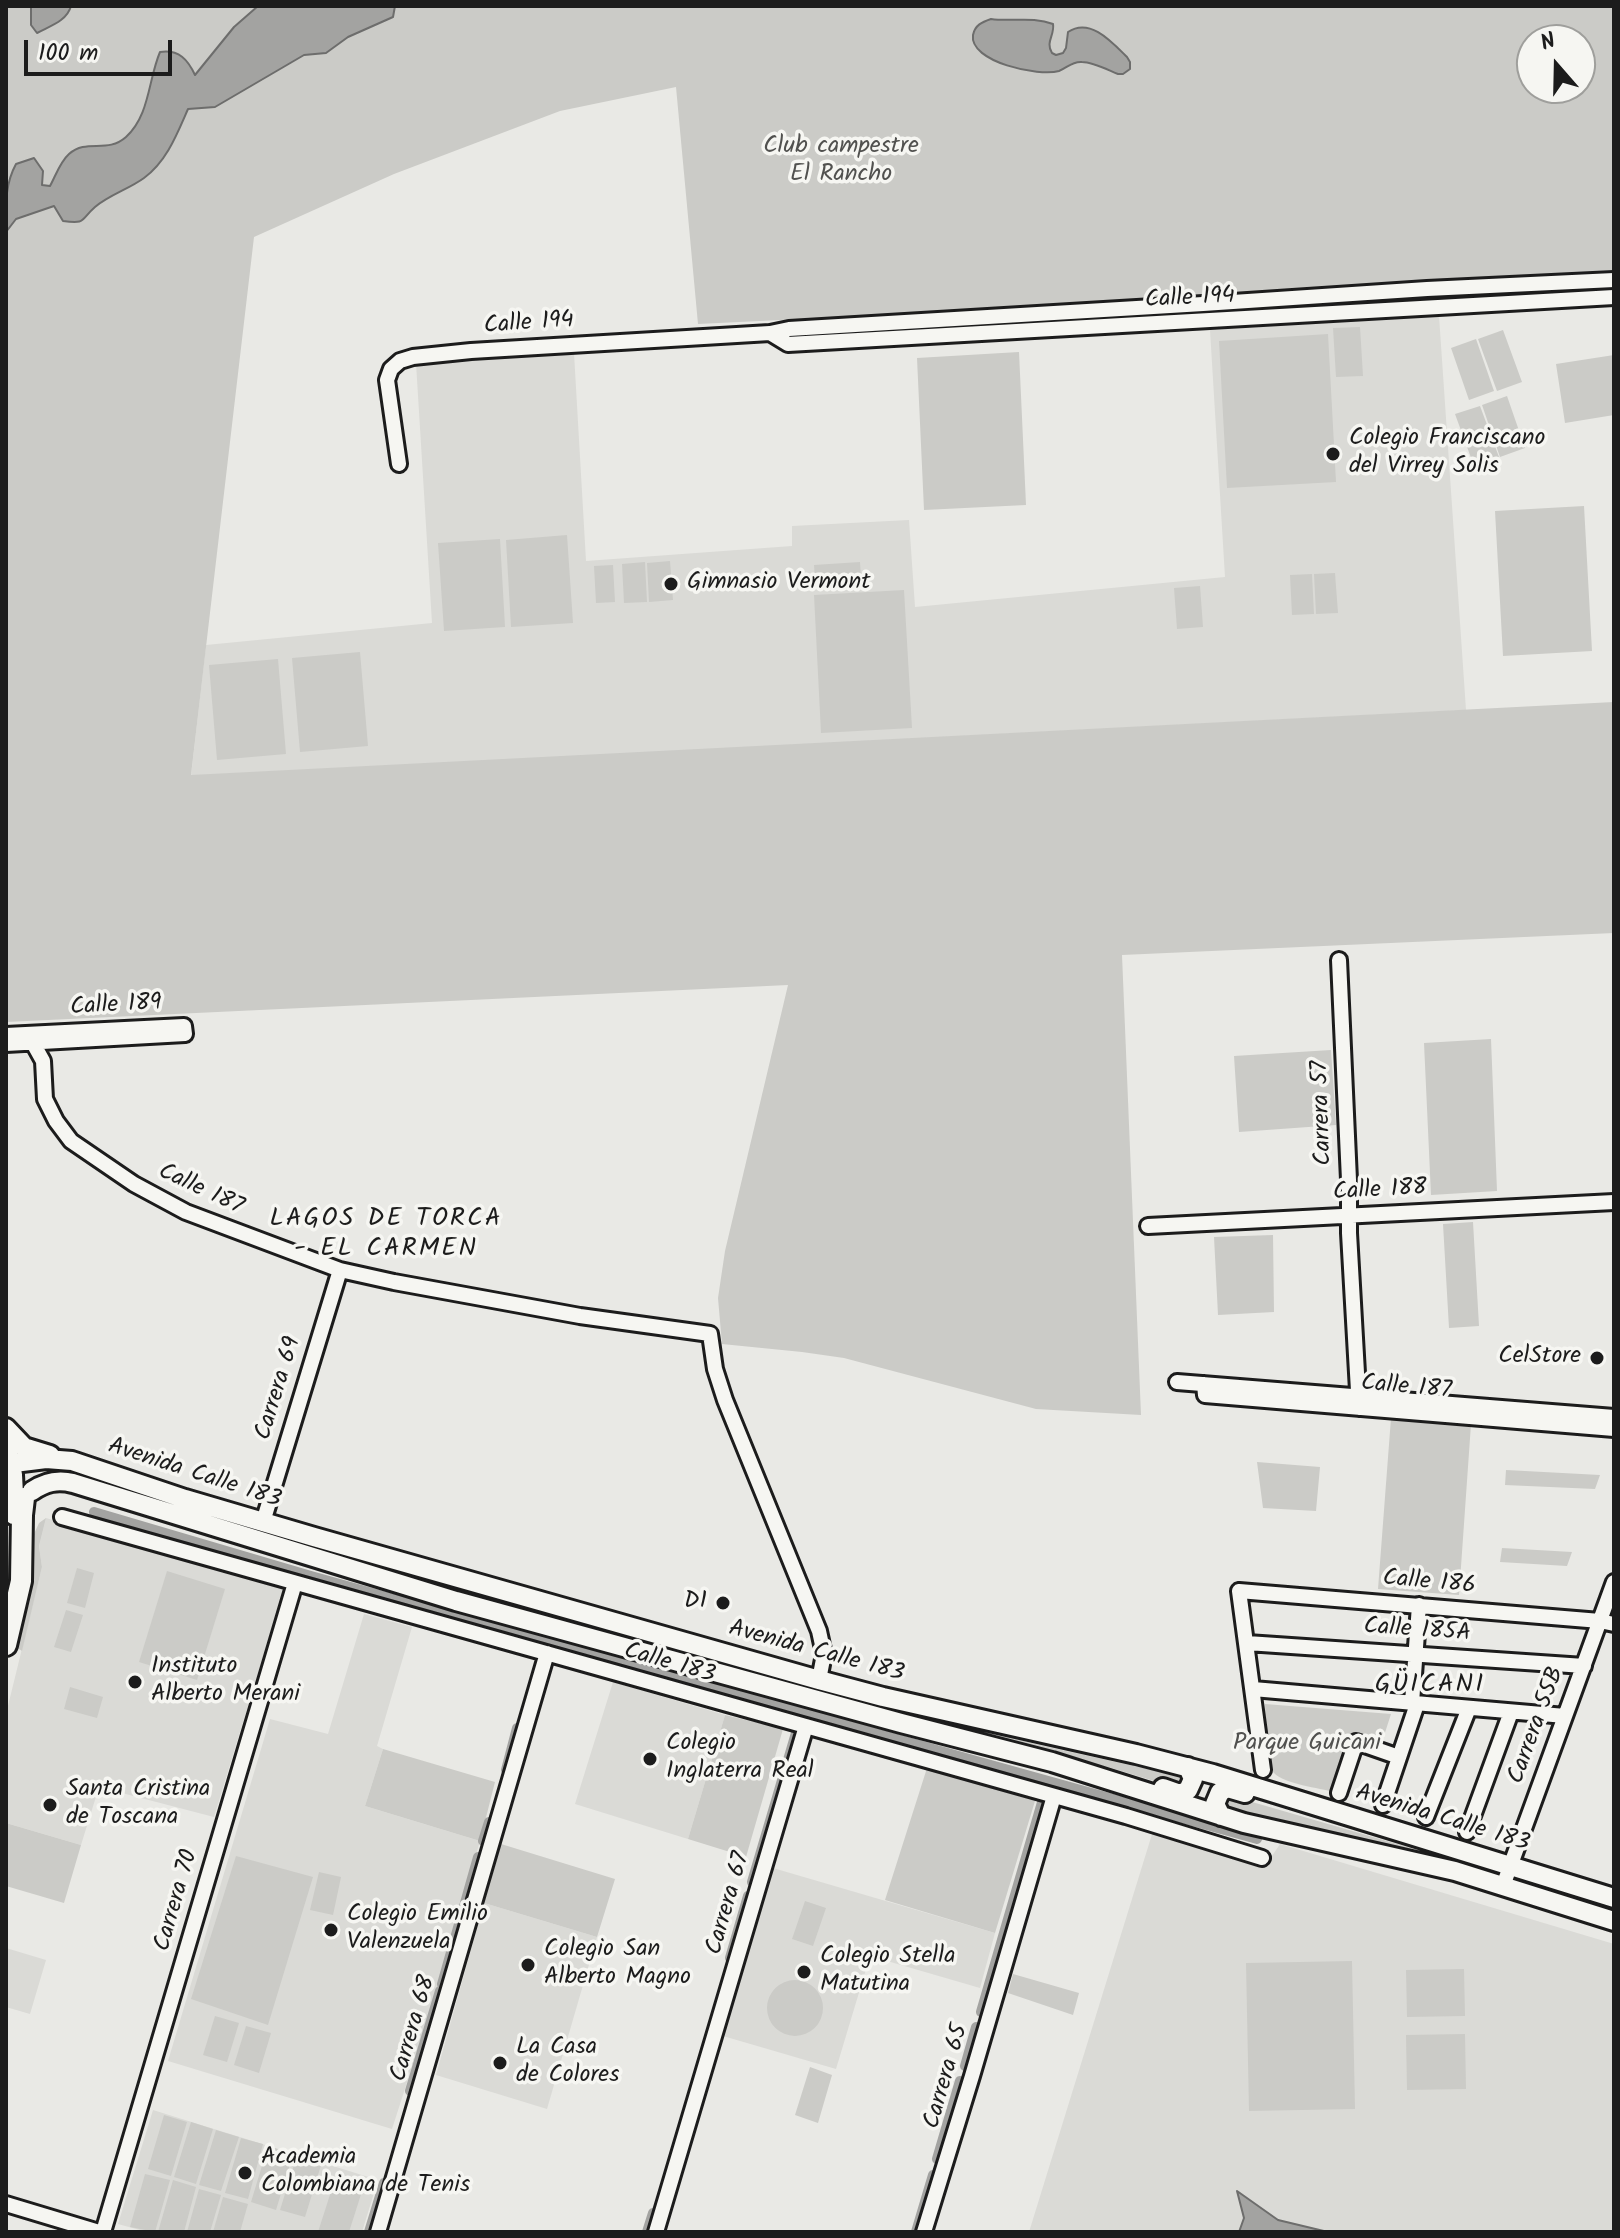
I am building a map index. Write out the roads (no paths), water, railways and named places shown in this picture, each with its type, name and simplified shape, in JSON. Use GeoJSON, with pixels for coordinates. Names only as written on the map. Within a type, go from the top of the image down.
{"type":"FeatureCollection","features":[{"type":"Feature","properties":{"kind":"highway"},"geometry":{"type":"LineString","coordinates":[[6,1645],[21,1581],[23,1501],[7,1458]]}},
{"type":"Feature","properties":{"kind":"highway"},"geometry":{"type":"LineString","coordinates":[[6,1579],[23,1501]]}},
{"type":"Feature","properties":{"kind":"main road"},"geometry":{"type":"LineString","coordinates":[[6,1428],[24,1447],[72,1461]]}},
{"type":"Feature","properties":{"kind":"main road","name":"Avenida Calle 183"},"geometry":{"type":"LineString","coordinates":[[7,1458],[72,1461],[263,1522],[819,1680],[1336,1802],[1510,1866],[1614,1898]]}},
{"type":"Feature","properties":{"kind":"main road","name":"Avenida Calle 183"},"geometry":{"type":"LineString","coordinates":[[23,1501],[47,1483],[73,1483],[456,1601],[1071,1768],[1275,1831],[1439,1867],[1614,1921]]}},
{"type":"Feature","properties":{"kind":"main road"},"geometry":{"type":"LineString","coordinates":[[1071,1768],[1123,1774],[1180,1794],[1190,1788],[1193,1781],[1188,1767]]}},
{"type":"Feature","properties":{"kind":"main road"},"geometry":{"type":"LineString","coordinates":[[1221,1816],[1217,1811],[1216,1798],[1228,1788],[1283,1804],[1336,1802]]}},
{"type":"Feature","properties":{"kind":"street","name":"Calle 194"},"geometry":{"type":"LineString","coordinates":[[399,464],[387,380],[391,369],[400,361],[413,357],[820,327],[1614,280]]}},
{"type":"Feature","properties":{"kind":"street","name":"Calle 194"},"geometry":{"type":"LineString","coordinates":[[770,333],[788,344],[1614,297]]}},
{"type":"Feature","properties":{"kind":"street","name":"Carrera 57"},"geometry":{"type":"LineString","coordinates":[[1339,960],[1358,1402]]}},
{"type":"Feature","properties":{"kind":"street","name":"Calle 189"},"geometry":{"type":"LineString","coordinates":[[6,1035],[184,1026],[185,1034],[6,1044]]}},
{"type":"Feature","properties":{"kind":"street","name":"Calle 187"},"geometry":{"type":"LineString","coordinates":[[33,1043],[43,1061],[45,1099],[62,1131],[86,1153],[186,1212],[340,1270],[566,1314],[710,1334],[715,1369],[725,1400],[819,1631],[824,1654],[819,1680]]}},
{"type":"Feature","properties":{"kind":"street","name":"Calle 188"},"geometry":{"type":"LineString","coordinates":[[1148,1226],[1614,1202]]}},
{"type":"Feature","properties":{"kind":"street","name":"Carrera 69"},"geometry":{"type":"LineString","coordinates":[[263,1522],[340,1270]]}},
{"type":"Feature","properties":{"kind":"street","name":"Calle 187"},"geometry":{"type":"LineString","coordinates":[[1177,1382],[1614,1429]]}},
{"type":"Feature","properties":{"kind":"street","name":"Calle 187"},"geometry":{"type":"LineString","coordinates":[[1358,1402],[1614,1417]]}},
{"type":"Feature","properties":{"kind":"street","name":"Calle 183"},"geometry":{"type":"LineString","coordinates":[[62,1517],[1054,1796],[1262,1858]]}},
{"type":"Feature","properties":{"kind":"street","name":"Carrera 55B"},"geometry":{"type":"LineString","coordinates":[[1503,1886],[1584,1666],[1607,1622],[1614,1582]]}},
{"type":"Feature","properties":{"kind":"street","name":"Carrera 70"},"geometry":{"type":"LineString","coordinates":[[101,2232],[295,1583]]}},
{"type":"Feature","properties":{"kind":"street","name":"Calle 186"},"geometry":{"type":"LineString","coordinates":[[1247,1643],[1239,1591],[1607,1622]]}},
{"type":"Feature","properties":{"kind":"street"},"geometry":{"type":"LineString","coordinates":[[1383,1805],[1415,1703],[1419,1605]]}},
{"type":"Feature","properties":{"kind":"street"},"geometry":{"type":"LineString","coordinates":[[1247,1643],[1263,1770]]}},
{"type":"Feature","properties":{"kind":"street","name":"Calle 185A"},"geometry":{"type":"LineString","coordinates":[[1247,1643],[1584,1666]]}},
{"type":"Feature","properties":{"kind":"street","name":"Carrera 68"},"geometry":{"type":"LineString","coordinates":[[378,2232],[547,1653]]}},
{"type":"Feature","properties":{"kind":"street"},"geometry":{"type":"LineString","coordinates":[[1253,1689],[1565,1716]]}},
{"type":"Feature","properties":{"kind":"street"},"geometry":{"type":"LineString","coordinates":[[1426,1817],[1469,1708]]}},
{"type":"Feature","properties":{"kind":"street"},"geometry":{"type":"LineString","coordinates":[[1467,1832],[1511,1712]]}},
{"type":"Feature","properties":{"kind":"street","name":"Carrera 67"},"geometry":{"type":"LineString","coordinates":[[656,2232],[806,1726]]}},
{"type":"Feature","properties":{"kind":"street"},"geometry":{"type":"LineString","coordinates":[[1336,1802],[1356,1742],[1399,1757]]}},
{"type":"Feature","properties":{"kind":"street","name":"Carrera 65"},"geometry":{"type":"LineString","coordinates":[[924,2232],[1054,1796]]}},
{"type":"Feature","properties":{"kind":"street"},"geometry":{"type":"LineString","coordinates":[[6,2204],[101,2232]]}},
{"type":"Feature","properties":{"kind":"waterway"},"geometry":{"type":"LineString","coordinates":[[94,1512],[311,1576],[1257,1839]]}},
{"type":"Feature","properties":{"kind":"waterway"},"geometry":{"type":"LineString","coordinates":[[506,1770],[517,1728]]}},
{"type":"Feature","properties":{"kind":"waterway"},"geometry":{"type":"LineString","coordinates":[[752,1882],[796,1733]]}},
{"type":"Feature","properties":{"kind":"waterway"},"geometry":{"type":"LineString","coordinates":[[981,2012],[1043,1799]]}},
{"type":"Feature","properties":{"kind":"waterway"},"geometry":{"type":"LineString","coordinates":[[483,1841],[489,1822]]}},
{"type":"Feature","properties":{"kind":"waterway"},"geometry":{"type":"LineString","coordinates":[[442,1984],[478,1857]]}},
{"type":"Feature","properties":{"kind":"waterway"},"geometry":{"type":"LineString","coordinates":[[748,1896],[749,1892]]}},
{"type":"Feature","properties":{"kind":"waterway"},"geometry":{"type":"LineString","coordinates":[[730,1958],[748,1896]]}},
{"type":"Feature","properties":{"kind":"waterway"},"geometry":{"type":"LineString","coordinates":[[410,2091],[440,1991]]}},
{"type":"Feature","properties":{"kind":"waterway"},"geometry":{"type":"LineString","coordinates":[[965,2066],[976,2027]]}},
{"type":"Feature","properties":{"kind":"waterway"},"geometry":{"type":"LineString","coordinates":[[937,2159],[960,2081]]}},
{"type":"Feature","properties":{"kind":"waterway"},"geometry":{"type":"LineString","coordinates":[[916,2232],[933,2175]]}},
{"type":"Feature","properties":{"kind":"waterway"},"geometry":{"type":"LineString","coordinates":[[369,2232],[384,2183]]}},
{"type":"Feature","properties":{"kind":"waterway"},"geometry":{"type":"LineString","coordinates":[[647,2232],[653,2213]]}},
{"type":"Feature","properties":{"kind":"place","name":"Colegio Franciscano del Virrey Solis"},"geometry":{"type":"Point","coordinates":[1333,454]}},
{"type":"Feature","properties":{"kind":"place","name":"Gimnasio Vermont"},"geometry":{"type":"Point","coordinates":[671,584]}},
{"type":"Feature","properties":{"kind":"place","name":"CelStore"},"geometry":{"type":"Point","coordinates":[1597,1358]}},
{"type":"Feature","properties":{"kind":"place","name":"D1"},"geometry":{"type":"Point","coordinates":[723,1603]}},
{"type":"Feature","properties":{"kind":"place","name":"Instituto Alberto Merani"},"geometry":{"type":"Point","coordinates":[135,1682]}},
{"type":"Feature","properties":{"kind":"place","name":"Colegio Inglaterra Real"},"geometry":{"type":"Point","coordinates":[650,1759]}},
{"type":"Feature","properties":{"kind":"place","name":"Santa Cristina de Toscana"},"geometry":{"type":"Point","coordinates":[50,1805]}},
{"type":"Feature","properties":{"kind":"place","name":"Colegio Emilio Valenzuela"},"geometry":{"type":"Point","coordinates":[331,1930]}},
{"type":"Feature","properties":{"kind":"place","name":"Colegio San Alberto Magno"},"geometry":{"type":"Point","coordinates":[528,1965]}},
{"type":"Feature","properties":{"kind":"place","name":"Colegio Stella Matutina"},"geometry":{"type":"Point","coordinates":[804,1972]}},
{"type":"Feature","properties":{"kind":"place","name":"La Casa de Colores"},"geometry":{"type":"Point","coordinates":[500,2063]}},
{"type":"Feature","properties":{"kind":"place","name":"Academia Colombiana de Tenis"},"geometry":{"type":"Point","coordinates":[245,2173]}},
{"type":"Feature","properties":{"kind":"district","name":"LAGOS DE TORCA - EL CARMEN"},"geometry":{"type":"Point","coordinates":[386,1236]}},
{"type":"Feature","properties":{"kind":"district","name":"GÜICANI"},"geometry":{"type":"Point","coordinates":[1430,1687]}},
{"type":"Feature","properties":{"kind":"park label","name":"Club campestre El Rancho"},"geometry":{"type":"Point","coordinates":[841,162]}},
{"type":"Feature","properties":{"kind":"park label","name":"Parque Guicani"},"geometry":{"type":"Point","coordinates":[1307,1745]}}]}
